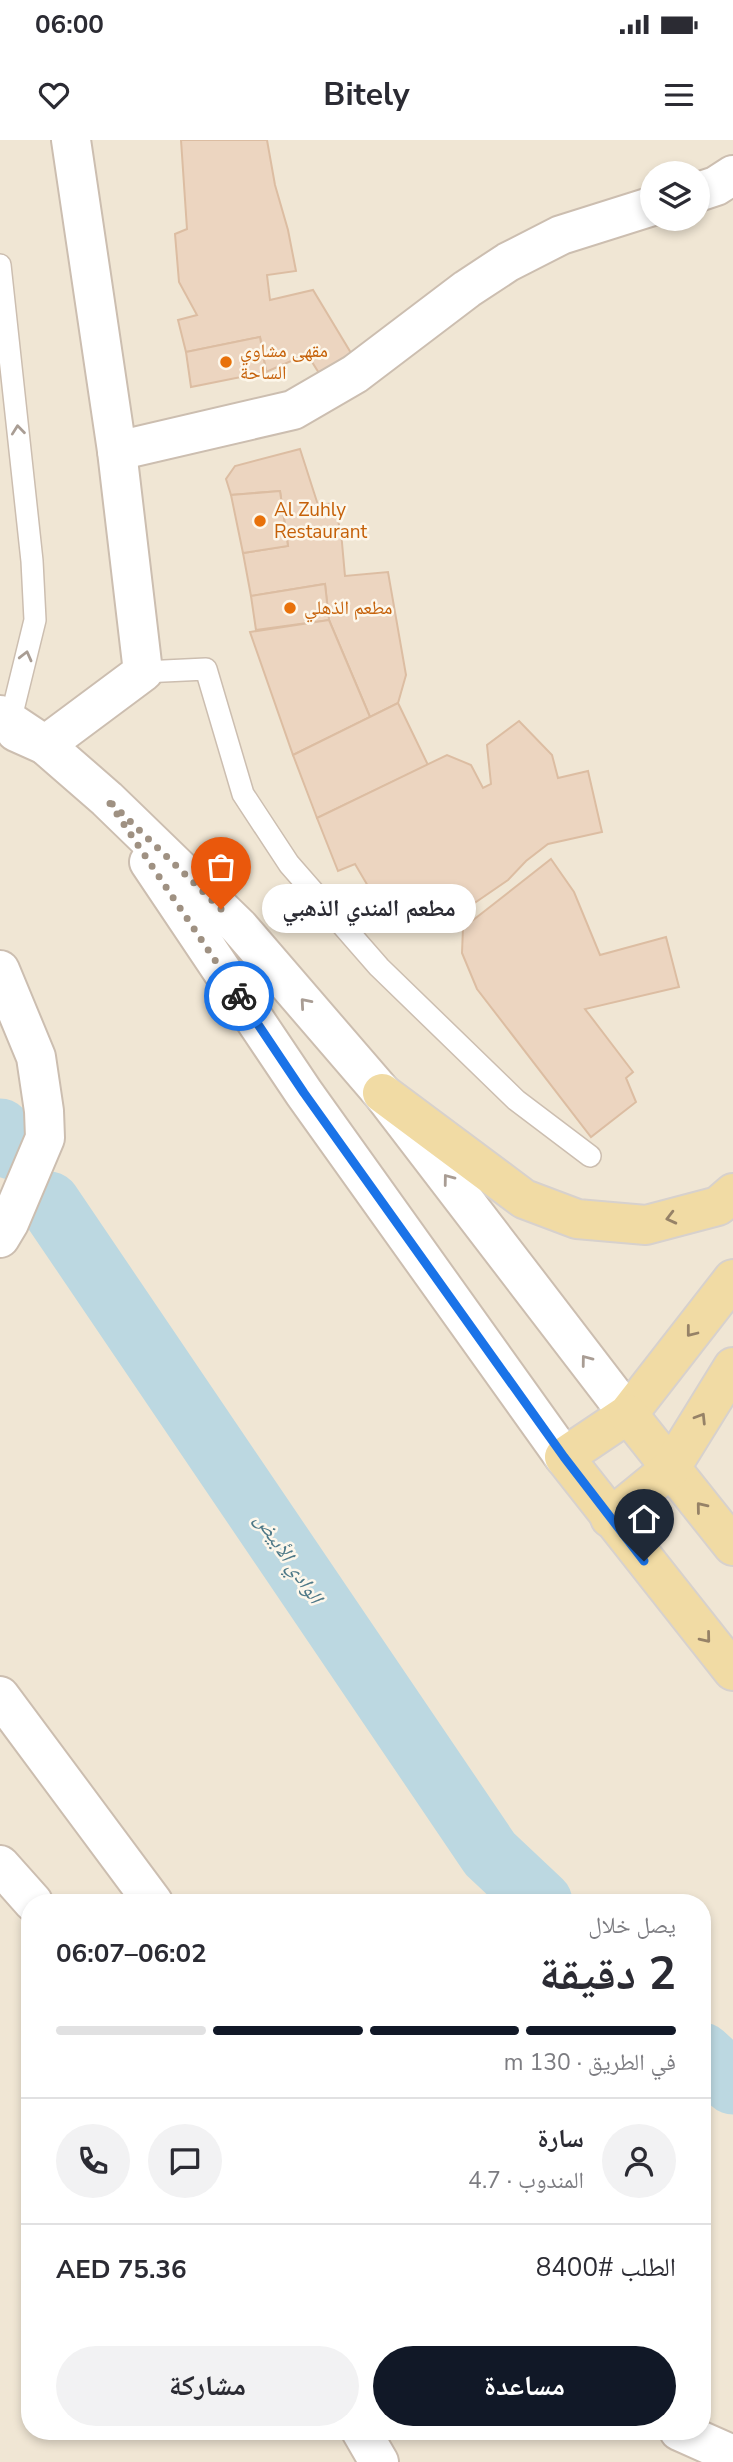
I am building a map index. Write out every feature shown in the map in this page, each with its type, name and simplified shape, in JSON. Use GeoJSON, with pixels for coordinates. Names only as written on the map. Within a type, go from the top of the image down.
{"type":"FeatureCollection","features":[{"type":"Feature","properties":{"kind":"main road"},"geometry":{"type":"LineString","coordinates":[[382,1093],[524,1199],[577,1219],[646,1225],[718,1206],[733,1193]]}},
{"type":"Feature","properties":{"kind":"main road"},"geometry":{"type":"LineString","coordinates":[[733,1279],[628,1414],[564,1457],[733,1671]]}},
{"type":"Feature","properties":{"kind":"main road"},"geometry":{"type":"LineString","coordinates":[[610,1518],[670,1469],[733,1367]]}},
{"type":"Feature","properties":{"kind":"main road"},"geometry":{"type":"LineString","coordinates":[[628,1414],[733,1546]]}},
{"type":"Feature","properties":{"kind":"street"},"geometry":{"type":"LineString","coordinates":[[45,746],[143,671],[117,452],[71,140]]}},
{"type":"Feature","properties":{"kind":"street"},"geometry":{"type":"LineString","coordinates":[[710,188],[733,175]]}},
{"type":"Feature","properties":{"kind":"street"},"geometry":{"type":"LineString","coordinates":[[117,452],[293,410],[355,374],[467,289],[508,262],[561,235],[640,210]]}},
{"type":"Feature","properties":{"kind":"street"},"geometry":{"type":"LineString","coordinates":[[3,721],[45,746],[107,799],[240,927],[382,1093],[628,1414]]}},
{"type":"Feature","properties":{"kind":"street"},"geometry":{"type":"LineString","coordinates":[[107,799],[304,1093],[564,1457]]}},
{"type":"Feature","properties":{"kind":"street"},"geometry":{"type":"LineString","coordinates":[[0,970],[36,1057],[45,1138],[0,1238]]}},
{"type":"Feature","properties":{"kind":"street"},"geometry":{"type":"LineString","coordinates":[[0,1696],[147,1894]]}},
{"type":"Feature","properties":{"kind":"street"},"geometry":{"type":"LineString","coordinates":[[0,1864],[26,1894]]}},
{"type":"Feature","properties":{"kind":"street"},"geometry":{"type":"LineString","coordinates":[[366,2440],[379,2462]]}},
{"type":"Feature","properties":{"kind":"street"},"geometry":{"type":"LineString","coordinates":[[699,2440],[733,2455]]}},
{"type":"Feature","properties":{"kind":"lane"},"geometry":{"type":"LineString","coordinates":[[0,265],[32,561],[35,620],[3,721]]}},
{"type":"Feature","properties":{"kind":"lane"},"geometry":{"type":"LineString","coordinates":[[143,671],[206,669],[243,794],[289,864],[407,995],[516,1100],[590,1156]]}},
{"type":"Feature","properties":{"kind":"shaded area"},"geometry":{"type":"Polygon","coordinates":[[[0,140],[733,140],[733,2462],[0,2462],[0,140]]]}},
{"type":"Feature","properties":{"kind":"building"},"geometry":{"type":"Polygon","coordinates":[[[181,140],[267,140],[296,271],[267,275],[270,300],[313,290],[351,353],[319,373],[307,354],[266,372],[260,337],[186,352],[178,320],[197,315],[179,282],[175,234],[187,229],[181,140]]]}},
{"type":"Feature","properties":{"kind":"building","name":"مقهى مشاوي الساحة"},"geometry":{"type":"Polygon","coordinates":[[[260,337],[266,372],[191,387],[186,352],[260,337]]]}},
{"type":"Feature","properties":{"kind":"building"},"geometry":{"type":"Polygon","coordinates":[[[300,449],[318,505],[333,503],[341,532],[345,576],[388,572],[406,675],[398,703],[370,717],[329,620],[325,584],[251,596],[243,553],[288,546],[280,491],[231,495],[226,479],[235,466],[300,449]]]}},
{"type":"Feature","properties":{"kind":"building","name":"Al Zuhly Restaurant"},"geometry":{"type":"Polygon","coordinates":[[[280,491],[288,546],[243,553],[231,495],[280,491]]]}},
{"type":"Feature","properties":{"kind":"building","name":"مطعم الذهلي"},"geometry":{"type":"Polygon","coordinates":[[[325,584],[329,620],[256,630],[251,596],[325,584]]]}},
{"type":"Feature","properties":{"kind":"building"},"geometry":{"type":"Polygon","coordinates":[[[329,620],[370,717],[293,755],[250,632],[329,620]]]}},
{"type":"Feature","properties":{"kind":"building"},"geometry":{"type":"Polygon","coordinates":[[[398,703],[428,765],[317,818],[293,755],[398,703]]]}},
{"type":"Feature","properties":{"kind":"building"},"geometry":{"type":"Polygon","coordinates":[[[519,721],[552,755],[558,778],[588,771],[602,832],[548,844],[508,880],[441,926],[395,932],[355,864],[338,871],[317,818],[447,755],[471,765],[483,788],[491,784],[487,745],[519,721]]]}},
{"type":"Feature","properties":{"kind":"building"},"geometry":{"type":"Polygon","coordinates":[[[551,859],[574,892],[600,955],[666,937],[679,987],[585,1009],[633,1072],[626,1078],[636,1102],[591,1137],[477,989],[462,953],[463,928],[551,859]]]}},
{"type":"Feature","properties":{"kind":"waterway","name":"الوادي الأبيض"},"geometry":{"type":"LineString","coordinates":[[0,1130],[12,1148]]}},
{"type":"Feature","properties":{"kind":"waterway","name":"الوادي الأبيض"},"geometry":{"type":"LineString","coordinates":[[49,1203],[490,1854],[532,1894]]}},
{"type":"Feature","properties":{"kind":"waterway","name":"الوادي الأبيض"},"geometry":{"type":"LineString","coordinates":[[711,2062],[733,2083]]}},
{"type":"Feature","properties":{"kind":"way so far"},"geometry":{"type":"LineString","coordinates":[[221,909],[107,799],[239,996]]}},
{"type":"Feature","properties":{"kind":"place","name":"مقهى مشاوي الساحة"},"geometry":{"type":"Point","coordinates":[226,362]}},
{"type":"Feature","properties":{"kind":"place","name":"Al Zuhly Restaurant"},"geometry":{"type":"Point","coordinates":[260,521]}},
{"type":"Feature","properties":{"kind":"place","name":"مطعم الذهلي"},"geometry":{"type":"Point","coordinates":[290,608]}},
{"type":"Feature","properties":{"kind":"place","name":"مطعم المندي الذهبي"},"geometry":{"type":"Point","coordinates":[221,909]}},
{"type":"Feature","properties":{"kind":"route"},"geometry":{"type":"LineString","coordinates":[[239,996],[304,1093],[564,1457],[644,1561]]}}]}
